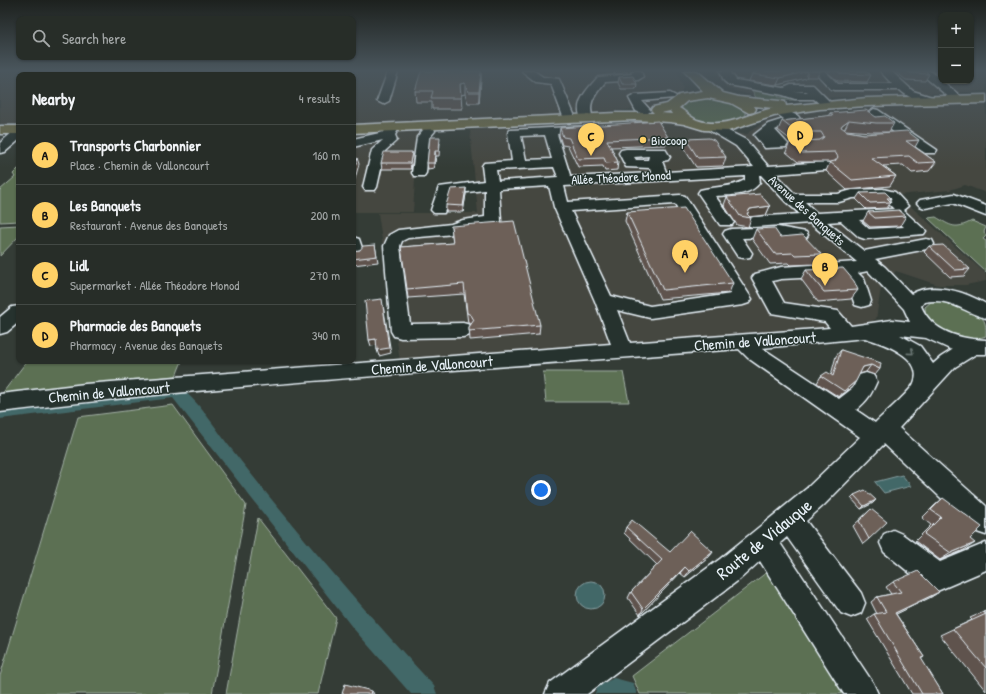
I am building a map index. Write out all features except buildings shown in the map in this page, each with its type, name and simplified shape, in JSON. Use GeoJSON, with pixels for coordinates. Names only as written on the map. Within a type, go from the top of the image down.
{"type":"FeatureCollection","features":[{"type":"Feature","properties":{"kind":"main road"},"geometry":{"type":"LineString","coordinates":[[592,122],[645,111],[664,103]]}},
{"type":"Feature","properties":{"kind":"main road"},"geometry":{"type":"LineString","coordinates":[[674,103],[677,112],[688,120]]}},
{"type":"Feature","properties":{"kind":"main road"},"geometry":{"type":"LineString","coordinates":[[739,103],[751,112],[745,122]]}},
{"type":"Feature","properties":{"kind":"main road"},"geometry":{"type":"LineString","coordinates":[[749,103],[770,105],[784,103]]}},
{"type":"Feature","properties":{"kind":"main road"},"geometry":{"type":"LineString","coordinates":[[356,129],[391,132],[428,127],[570,119],[592,122],[658,118],[688,120],[713,127],[745,122],[780,111],[855,103]]}},
{"type":"Feature","properties":{"kind":"main road"},"geometry":{"type":"LineString","coordinates":[[0,130],[16,130]]}},
{"type":"Feature","properties":{"kind":"street"},"geometry":{"type":"LineString","coordinates":[[566,103],[570,119]]}},
{"type":"Feature","properties":{"kind":"street"},"geometry":{"type":"LineString","coordinates":[[584,103],[584,112],[592,122],[557,160],[562,207],[604,301],[623,351]]}},
{"type":"Feature","properties":{"kind":"street"},"geometry":{"type":"LineString","coordinates":[[860,103],[930,150]]}},
{"type":"Feature","properties":{"kind":"street"},"geometry":{"type":"LineString","coordinates":[[780,111],[794,119],[809,118]]}},
{"type":"Feature","properties":{"kind":"street"},"geometry":{"type":"LineString","coordinates":[[824,116],[874,113]]}},
{"type":"Feature","properties":{"kind":"street"},"geometry":{"type":"LineString","coordinates":[[767,130],[782,121],[796,122],[794,119]]}},
{"type":"Feature","properties":{"kind":"street"},"geometry":{"type":"LineString","coordinates":[[744,147],[745,122]]}},
{"type":"Feature","properties":{"kind":"street"},"geometry":{"type":"LineString","coordinates":[[498,123],[517,148],[557,160]]}},
{"type":"Feature","properties":{"kind":"street"},"geometry":{"type":"LineString","coordinates":[[419,173],[423,137],[429,131],[428,127]]}},
{"type":"Feature","properties":{"kind":"street","name":"Avenue des Banquets"},"geometry":{"type":"LineString","coordinates":[[713,127],[744,147],[757,171],[829,232],[870,264],[913,310],[921,323],[935,334]]}},
{"type":"Feature","properties":{"kind":"street"},"geometry":{"type":"LineString","coordinates":[[356,142],[391,132],[391,140],[379,150],[370,187]]}},
{"type":"Feature","properties":{"kind":"street"},"geometry":{"type":"LineString","coordinates":[[887,137],[906,134]]}},
{"type":"Feature","properties":{"kind":"street"},"geometry":{"type":"LineString","coordinates":[[0,149],[16,136]]}},
{"type":"Feature","properties":{"kind":"street"},"geometry":{"type":"LineString","coordinates":[[716,145],[744,147],[773,153],[770,148],[797,146]]}},
{"type":"Feature","properties":{"kind":"street"},"geometry":{"type":"LineString","coordinates":[[463,330],[401,331],[392,246],[395,238],[404,232],[454,229],[463,225],[493,221],[487,182],[489,166],[517,148],[557,160]]}},
{"type":"Feature","properties":{"kind":"street","name":"Allée Théodore Monod"},"geometry":{"type":"LineString","coordinates":[[439,210],[444,190],[467,189],[557,160],[658,169],[757,171],[826,166]]}},
{"type":"Feature","properties":{"kind":"street"},"geometry":{"type":"LineString","coordinates":[[726,222],[705,193],[738,190],[753,182],[757,171]]}},
{"type":"Feature","properties":{"kind":"street"},"geometry":{"type":"LineString","coordinates":[[786,194],[812,183]]}},
{"type":"Feature","properties":{"kind":"street"},"geometry":{"type":"LineString","coordinates":[[786,194],[839,198],[852,194],[882,193],[890,195],[900,206]]}},
{"type":"Feature","properties":{"kind":"street"},"geometry":{"type":"LineString","coordinates":[[925,203],[954,198],[986,211]]}},
{"type":"Feature","properties":{"kind":"street"},"geometry":{"type":"LineString","coordinates":[[562,207],[680,199],[743,299],[650,312],[604,301]]}},
{"type":"Feature","properties":{"kind":"street"},"geometry":{"type":"LineString","coordinates":[[753,222],[845,216]]}},
{"type":"Feature","properties":{"kind":"street"},"geometry":{"type":"LineString","coordinates":[[744,253],[731,234],[778,232],[813,248],[829,232]]}},
{"type":"Feature","properties":{"kind":"street"},"geometry":{"type":"LineString","coordinates":[[855,332],[831,316],[778,308],[761,278],[781,273],[841,270],[870,264],[926,244]]}},
{"type":"Feature","properties":{"kind":"street","name":"Avenue des Banquets"},"geometry":{"type":"LineString","coordinates":[[870,264],[932,294],[955,297]]}},
{"type":"Feature","properties":{"kind":"street"},"geometry":{"type":"LineString","coordinates":[[841,270],[855,279],[862,301]]}},
{"type":"Feature","properties":{"kind":"street","name":"Chemin de Valloncourt"},"geometry":{"type":"LineString","coordinates":[[0,403],[85,393],[190,384],[744,342],[855,332],[892,327],[906,321],[913,310],[918,297],[932,294]]}},
{"type":"Feature","properties":{"kind":"street"},"geometry":{"type":"LineString","coordinates":[[955,297],[986,297]]}},
{"type":"Feature","properties":{"kind":"street"},"geometry":{"type":"LineString","coordinates":[[955,297],[971,303],[986,312]]}},
{"type":"Feature","properties":{"kind":"street"},"geometry":{"type":"LineString","coordinates":[[0,327],[16,314]]}},
{"type":"Feature","properties":{"kind":"street","name":"Chemin de Valloncourt"},"geometry":{"type":"LineString","coordinates":[[892,327],[935,334]]}},
{"type":"Feature","properties":{"kind":"street","name":"Chemin de Valloncourt"},"geometry":{"type":"LineString","coordinates":[[855,332],[891,339],[912,350],[924,368],[926,374],[924,387]]}},
{"type":"Feature","properties":{"kind":"street"},"geometry":{"type":"LineString","coordinates":[[935,334],[949,341],[979,347]]}},
{"type":"Feature","properties":{"kind":"street"},"geometry":{"type":"LineString","coordinates":[[935,334],[946,350],[948,362]]}},
{"type":"Feature","properties":{"kind":"street"},"geometry":{"type":"LineString","coordinates":[[744,342],[755,353],[840,411],[881,433],[986,523]]}},
{"type":"Feature","properties":{"kind":"street","name":"Route de Vidauque"},"geometry":{"type":"LineString","coordinates":[[561,694],[724,574],[815,497],[881,433],[948,362],[979,347]]}},
{"type":"Feature","properties":{"kind":"street"},"geometry":{"type":"LineString","coordinates":[[840,411],[861,393],[866,381]]}},
{"type":"Feature","properties":{"kind":"street"},"geometry":{"type":"LineString","coordinates":[[789,519],[851,603]]}},
{"type":"Feature","properties":{"kind":"street"},"geometry":{"type":"LineString","coordinates":[[763,541],[862,694]]}},
{"type":"Feature","properties":{"kind":"street"},"geometry":{"type":"LineString","coordinates":[[893,542],[937,577],[986,556]]}},
{"type":"Feature","properties":{"kind":"shaded area"},"geometry":{"type":"Polygon","coordinates":[[[0,103],[16,103],[16,124],[0,124],[0,103]]]}},
{"type":"Feature","properties":{"kind":"shaded area"},"geometry":{"type":"Polygon","coordinates":[[[356,103],[664,103],[659,107],[480,123],[356,123],[356,103]]]}},
{"type":"Feature","properties":{"kind":"shaded area"},"geometry":{"type":"Polygon","coordinates":[[[986,104],[986,193],[965,185],[950,190],[898,195],[986,274],[986,281],[966,285],[938,285],[896,271],[881,288],[876,319],[864,325],[400,361],[378,213],[478,213],[470,130],[599,123],[673,122],[718,133],[748,134],[770,118],[786,113],[881,107],[986,104]]]}},
{"type":"Feature","properties":{"kind":"shaded area"},"geometry":{"type":"Polygon","coordinates":[[[418,131],[413,212],[356,212],[356,135],[418,131]]]}},
{"type":"Feature","properties":{"kind":"green space"},"geometry":{"type":"Polygon","coordinates":[[[685,103],[733,103],[743,110],[746,115],[744,119],[728,124],[705,123],[683,112],[682,107],[685,103]]]}},
{"type":"Feature","properties":{"kind":"green space"},"geometry":{"type":"Polygon","coordinates":[[[16,171],[16,221],[0,222],[0,190],[15,177],[13,174],[16,171]]]}},
{"type":"Feature","properties":{"kind":"green space"},"geometry":{"type":"Polygon","coordinates":[[[936,217],[953,226],[966,224],[972,221],[986,227],[984,232],[986,236],[983,239],[986,241],[986,272],[928,218],[936,217]]]}},
{"type":"Feature","properties":{"kind":"green space"},"geometry":{"type":"Polygon","coordinates":[[[16,225],[16,239],[0,256],[0,226],[16,225]]]}},
{"type":"Feature","properties":{"kind":"green space"},"geometry":{"type":"Polygon","coordinates":[[[943,301],[967,308],[978,314],[985,323],[986,336],[977,338],[957,337],[939,330],[932,324],[927,316],[925,307],[931,302],[943,301]]]}},
{"type":"Feature","properties":{"kind":"green space"},"geometry":{"type":"Polygon","coordinates":[[[25,364],[181,364],[176,376],[1,395],[25,364]]]}},
{"type":"Feature","properties":{"kind":"green space"},"geometry":{"type":"Polygon","coordinates":[[[543,372],[623,372],[629,402],[546,402],[543,372]]]}},
{"type":"Feature","properties":{"kind":"green space"},"geometry":{"type":"Polygon","coordinates":[[[173,405],[246,505],[212,694],[0,694],[0,676],[78,417],[173,405]]]}},
{"type":"Feature","properties":{"kind":"green space"},"geometry":{"type":"Polygon","coordinates":[[[258,518],[336,618],[318,694],[226,694],[258,518]]]}},
{"type":"Feature","properties":{"kind":"green space"},"geometry":{"type":"Polygon","coordinates":[[[767,572],[844,694],[640,694],[632,676],[767,572]]]}},
{"type":"Feature","properties":{"kind":"water"},"geometry":{"type":"Polygon","coordinates":[[[902,475],[911,486],[884,493],[875,482],[902,475]]]}},
{"type":"Feature","properties":{"kind":"water"},"geometry":{"type":"Polygon","coordinates":[[[591,581],[601,585],[605,595],[601,605],[591,609],[581,605],[577,595],[581,585],[591,581]]]}},
{"type":"Feature","properties":{"kind":"waterway"},"geometry":{"type":"LineString","coordinates":[[0,126],[16,126]]}},
{"type":"Feature","properties":{"kind":"waterway"},"geometry":{"type":"LineString","coordinates":[[0,413],[176,392],[194,412],[243,477],[359,620],[426,694]]}},
{"type":"Feature","properties":{"kind":"waterway"},"geometry":{"type":"LineString","coordinates":[[606,694],[614,689],[625,691],[626,694]]}},
{"type":"Feature","properties":{"kind":"place","name":"Biocoop"},"geometry":{"type":"Point","coordinates":[643,140]}},
{"type":"Feature","properties":{"kind":"place","name":"Pharmacie des Banquets"},"geometry":{"type":"Point","coordinates":[800,154]}},
{"type":"Feature","properties":{"kind":"place","name":"Lidl"},"geometry":{"type":"Point","coordinates":[591,156]}},
{"type":"Feature","properties":{"kind":"place","name":"Transports Charbonnier"},"geometry":{"type":"Point","coordinates":[685,273]}},
{"type":"Feature","properties":{"kind":"place","name":"Les Banquets"},"geometry":{"type":"Point","coordinates":[825,286]}}]}
